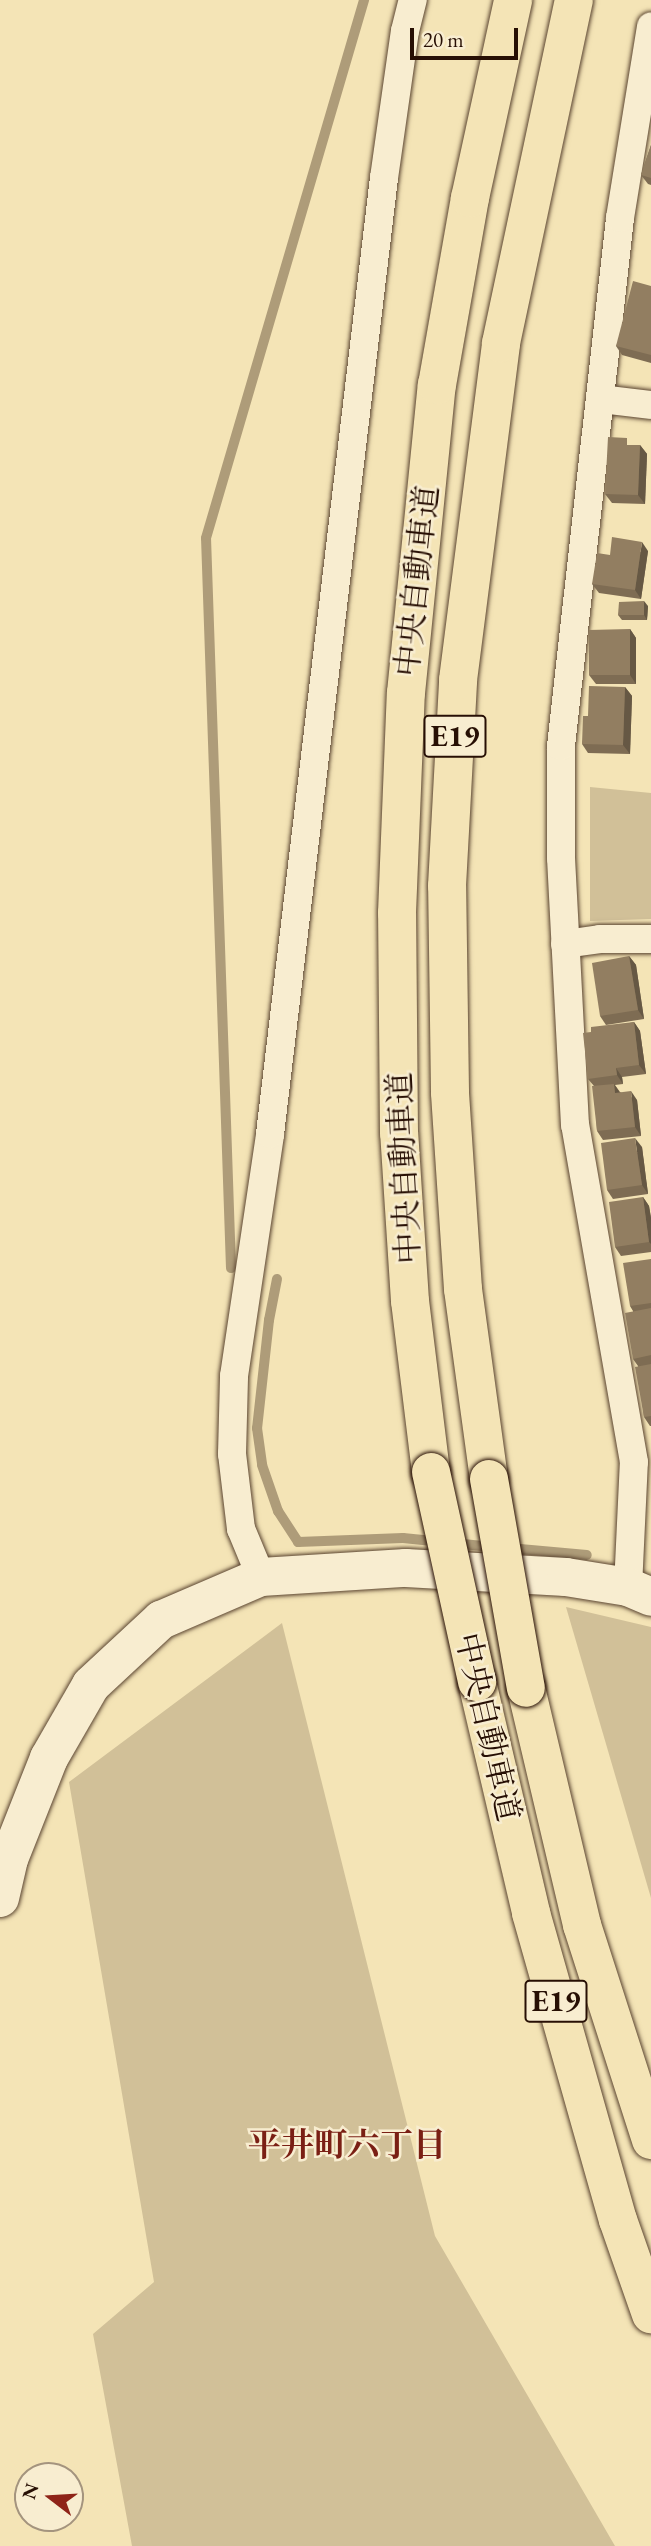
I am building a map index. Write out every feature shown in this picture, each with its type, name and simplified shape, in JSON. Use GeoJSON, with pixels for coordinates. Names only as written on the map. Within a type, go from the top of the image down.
{"type":"FeatureCollection","features":[{"type":"Feature","properties":{"kind":"highway","name":"中央自動車道"},"geometry":{"type":"LineString","coordinates":[[513,0],[470,198],[438,385],[405,693],[397,913],[399,1133],[410,1301],[431,1472],[531,1913],[618,2220],[651,2315]]}},
{"type":"Feature","properties":{"kind":"highway","name":"中央自動車道"},"geometry":{"type":"LineString","coordinates":[[573,0],[501,343],[458,680],[447,886],[450,1092],[463,1289],[489,1479],[526,1688],[582,1925],[651,2140]]}},
{"type":"Feature","properties":{"kind":"street"},"geometry":{"type":"LineString","coordinates":[[261,1577],[241,1530],[232,1454],[234,1376],[271,1134],[384,178],[405,31],[413,0]]}},
{"type":"Feature","properties":{"kind":"street"},"geometry":{"type":"LineString","coordinates":[[0,1898],[4,1856],[49,1758],[92,1685],[162,1620],[261,1577],[406,1568],[566,1577],[640,1592],[634,1462],[575,1125],[565,944],[561,746],[620,218],[651,26]]}},
{"type":"Feature","properties":{"kind":"street"},"geometry":{"type":"LineString","coordinates":[[601,399],[651,405]]}},
{"type":"Feature","properties":{"kind":"street"},"geometry":{"type":"LineString","coordinates":[[565,944],[600,939],[651,939]]}},
{"type":"Feature","properties":{"kind":"shaded area"},"geometry":{"type":"Polygon","coordinates":[[[590,787],[651,793],[651,919],[590,921],[590,787]]]}},
{"type":"Feature","properties":{"kind":"shaded area"},"geometry":{"type":"Polygon","coordinates":[[[566,1607],[651,1627],[651,1898],[566,1607]]]}},
{"type":"Feature","properties":{"kind":"shaded area"},"geometry":{"type":"Polygon","coordinates":[[[282,1623],[435,2236],[615,2546],[132,2546],[93,2334],[154,2282],[69,1782],[282,1623]]]}},
{"type":"Feature","properties":{"kind":"building"},"geometry":{"type":"Polygon","coordinates":[[[651,145],[651,178],[641,175],[651,145]]]}},
{"type":"Feature","properties":{"kind":"building"},"geometry":{"type":"Polygon","coordinates":[[[633,281],[651,286],[651,355],[616,346],[633,281]]]}},
{"type":"Feature","properties":{"kind":"building"},"geometry":{"type":"Polygon","coordinates":[[[608,437],[627,438],[627,445],[640,445],[638,495],[605,494],[608,437]]]}},
{"type":"Feature","properties":{"kind":"building"},"geometry":{"type":"Polygon","coordinates":[[[612,537],[642,542],[635,590],[592,584],[597,553],[610,555],[612,537]]]}},
{"type":"Feature","properties":{"kind":"building"},"geometry":{"type":"Polygon","coordinates":[[[644,601],[644,615],[618,615],[619,602],[644,601]]]}},
{"type":"Feature","properties":{"kind":"building"},"geometry":{"type":"Polygon","coordinates":[[[630,629],[630,675],[589,675],[589,630],[630,629]]]}},
{"type":"Feature","properties":{"kind":"building"},"geometry":{"type":"Polygon","coordinates":[[[589,686],[625,687],[623,745],[582,744],[583,716],[588,716],[589,686]]]}},
{"type":"Feature","properties":{"kind":"building"},"geometry":{"type":"Polygon","coordinates":[[[629,956],[638,1010],[600,1016],[592,963],[629,956]]]}},
{"type":"Feature","properties":{"kind":"building"},"geometry":{"type":"Polygon","coordinates":[[[634,1022],[639,1065],[616,1068],[617,1075],[588,1079],[583,1033],[591,1032],[591,1027],[634,1022]]]}},
{"type":"Feature","properties":{"kind":"building"},"geometry":{"type":"Polygon","coordinates":[[[614,1084],[615,1093],[631,1091],[635,1127],[597,1131],[592,1086],[614,1084]]]}},
{"type":"Feature","properties":{"kind":"building"},"geometry":{"type":"Polygon","coordinates":[[[635,1138],[642,1185],[607,1190],[601,1143],[635,1138]]]}},
{"type":"Feature","properties":{"kind":"building"},"geometry":{"type":"Polygon","coordinates":[[[643,1197],[649,1242],[615,1247],[609,1202],[643,1197]]]}},
{"type":"Feature","properties":{"kind":"building"},"geometry":{"type":"Polygon","coordinates":[[[651,1259],[651,1303],[630,1306],[623,1263],[651,1259]]]}},
{"type":"Feature","properties":{"kind":"building"},"geometry":{"type":"Polygon","coordinates":[[[651,1308],[651,1355],[633,1359],[625,1313],[651,1308]]]}},
{"type":"Feature","properties":{"kind":"building"},"geometry":{"type":"Polygon","coordinates":[[[651,1364],[651,1416],[644,1417],[635,1367],[651,1364]]]}},
{"type":"Feature","properties":{"kind":"waterway"},"geometry":{"type":"LineString","coordinates":[[231,1268],[206,538],[364,0]]}},
{"type":"Feature","properties":{"kind":"waterway"},"geometry":{"type":"LineString","coordinates":[[277,1279],[269,1320],[257,1428],[262,1465],[278,1511],[298,1542],[403,1538],[493,1547]]}},
{"type":"Feature","properties":{"kind":"waterway"},"geometry":{"type":"LineString","coordinates":[[509,1548],[587,1555]]}},
{"type":"Feature","properties":{"kind":"district","name":"平井町六丁目"},"geometry":{"type":"Point","coordinates":[347,2145]}}]}
